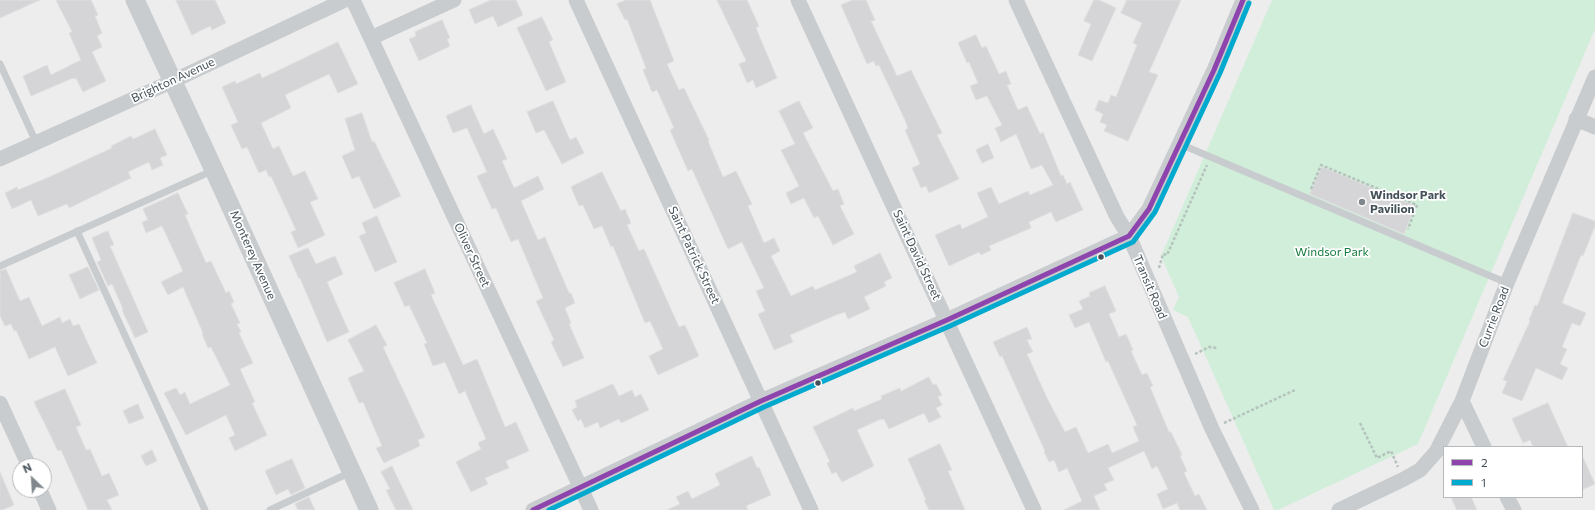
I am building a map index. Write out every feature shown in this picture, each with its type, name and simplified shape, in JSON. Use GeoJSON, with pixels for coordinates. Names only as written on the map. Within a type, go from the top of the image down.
{"type":"FeatureCollection","features":[{"type":"Feature","properties":{"kind":"street","name":"Monterey Avenue"},"geometry":{"type":"LineString","coordinates":[[135,0],[369,510]]}},
{"type":"Feature","properties":{"kind":"street","name":"Brighton Avenue"},"geometry":{"type":"LineString","coordinates":[[0,159],[173,81],[345,0]]}},
{"type":"Feature","properties":{"kind":"street","name":"Oliver Street"},"geometry":{"type":"LineString","coordinates":[[353,0],[591,510]]}},
{"type":"Feature","properties":{"kind":"street"},"geometry":{"type":"LineString","coordinates":[[371,38],[454,0]]}},
{"type":"Feature","properties":{"kind":"street","name":"Saint Patrick Street"},"geometry":{"type":"LineString","coordinates":[[576,0],[811,510]]}},
{"type":"Feature","properties":{"kind":"street","name":"Saint David Street"},"geometry":{"type":"LineString","coordinates":[[798,0],[1034,510]]}},
{"type":"Feature","properties":{"kind":"street","name":"Transit Road"},"geometry":{"type":"LineString","coordinates":[[1016,0],[1117,217],[1129,236],[1212,429],[1252,510]]}},
{"type":"Feature","properties":{"kind":"street"},"geometry":{"type":"LineString","coordinates":[[533,510],[761,401],[947,320],[1129,236],[1149,209],[1180,144],[1243,0]]}},
{"type":"Feature","properties":{"kind":"street","name":"Currie Road"},"geometry":{"type":"LineString","coordinates":[[1339,510],[1404,480],[1420,470],[1436,452],[1462,401],[1507,283],[1595,76]]}},
{"type":"Feature","properties":{"kind":"street"},"geometry":{"type":"LineString","coordinates":[[1576,119],[1595,127]]}},
{"type":"Feature","properties":{"kind":"street"},"geometry":{"type":"LineString","coordinates":[[1462,401],[1484,446]]}},
{"type":"Feature","properties":{"kind":"street"},"geometry":{"type":"LineString","coordinates":[[0,403],[25,458]]}},
{"type":"Feature","properties":{"kind":"street"},"geometry":{"type":"LineString","coordinates":[[44,498],[49,510]]}},
{"type":"Feature","properties":{"kind":"street"},"geometry":{"type":"LineString","coordinates":[[1508,498],[1514,510]]}},
{"type":"Feature","properties":{"kind":"lane"},"geometry":{"type":"LineString","coordinates":[[0,64],[36,142]]}},
{"type":"Feature","properties":{"kind":"lane"},"geometry":{"type":"LineString","coordinates":[[1180,144],[1507,283]]}},
{"type":"Feature","properties":{"kind":"lane"},"geometry":{"type":"LineString","coordinates":[[0,266],[214,170]]}},
{"type":"Feature","properties":{"kind":"lane"},"geometry":{"type":"LineString","coordinates":[[77,232],[205,510]]}},
{"type":"Feature","properties":{"kind":"lane"},"geometry":{"type":"LineString","coordinates":[[270,510],[351,472]]}},
{"type":"Feature","properties":{"kind":"path"},"geometry":{"type":"LineString","coordinates":[[1159,269],[1163,254],[1167,255],[1210,158]]}},
{"type":"Feature","properties":{"kind":"path"},"geometry":{"type":"LineString","coordinates":[[1307,199],[1321,165],[1417,205],[1404,240]]}},
{"type":"Feature","properties":{"kind":"path"},"geometry":{"type":"LineString","coordinates":[[1192,355],[1209,347],[1217,348]]}},
{"type":"Feature","properties":{"kind":"path"},"geometry":{"type":"LineString","coordinates":[[1233,419],[1295,390]]}},
{"type":"Feature","properties":{"kind":"path"},"geometry":{"type":"LineString","coordinates":[[1360,423],[1377,458],[1391,451],[1404,480]]}},
{"type":"Feature","properties":{"kind":"green space","name":"Windsor Park"},"geometry":{"type":"Polygon","coordinates":[[[1272,0],[1595,0],[1595,29],[1418,444],[1278,510],[1274,510],[1188,317],[1173,310],[1179,297],[1161,256],[1272,0]]]}},
{"type":"Feature","properties":{"kind":"building"},"geometry":{"type":"Polygon","coordinates":[[[0,0],[40,0],[0,18],[0,0]]]}},
{"type":"Feature","properties":{"kind":"building"},"geometry":{"type":"Polygon","coordinates":[[[56,0],[91,0],[98,15],[95,16],[102,33],[97,36],[102,47],[92,52],[106,81],[83,92],[76,78],[73,78],[31,96],[23,76],[47,65],[51,75],[81,60],[69,33],[72,32],[56,0]]]}},
{"type":"Feature","properties":{"kind":"building"},"geometry":{"type":"Polygon","coordinates":[[[176,0],[215,0],[226,23],[212,30],[210,26],[192,35],[176,0]]]}},
{"type":"Feature","properties":{"kind":"building"},"geometry":{"type":"Polygon","coordinates":[[[491,0],[516,0],[523,15],[498,27],[493,16],[475,24],[469,10],[491,0]]]}},
{"type":"Feature","properties":{"kind":"building"},"geometry":{"type":"Polygon","coordinates":[[[626,0],[650,0],[674,61],[667,64],[679,90],[684,88],[709,140],[708,141],[723,177],[736,171],[752,204],[748,206],[764,243],[774,238],[780,251],[771,256],[791,296],[813,286],[815,290],[857,272],[854,266],[880,253],[892,278],[884,282],[886,286],[864,297],[870,309],[848,319],[845,312],[836,315],[790,335],[793,342],[774,350],[758,314],[765,311],[756,291],[764,288],[742,242],[728,249],[692,169],[688,171],[670,130],[674,128],[657,90],[652,92],[643,70],[646,68],[627,19],[625,20],[617,4],[626,0]]]}},
{"type":"Feature","properties":{"kind":"building"},"geometry":{"type":"Polygon","coordinates":[[[717,0],[747,0],[759,26],[756,28],[777,78],[756,88],[753,80],[747,83],[739,64],[746,61],[717,0]]]}},
{"type":"Feature","properties":{"kind":"building"},"geometry":{"type":"Polygon","coordinates":[[[853,0],[866,0],[875,20],[871,21],[897,76],[911,70],[942,133],[937,135],[959,179],[929,193],[926,186],[921,188],[912,168],[920,164],[905,130],[908,128],[905,120],[879,65],[876,66],[874,61],[867,64],[841,5],[853,0]]]}},
{"type":"Feature","properties":{"kind":"building"},"geometry":{"type":"Polygon","coordinates":[[[1094,0],[1099,0],[1116,8],[1092,61],[1078,55],[1091,24],[1084,21],[1094,0]]]}},
{"type":"Feature","properties":{"kind":"building"},"geometry":{"type":"Polygon","coordinates":[[[1127,0],[1181,0],[1149,72],[1158,75],[1128,141],[1104,131],[1107,125],[1100,122],[1103,114],[1095,110],[1099,100],[1108,103],[1111,95],[1116,97],[1137,45],[1133,43],[1142,23],[1121,13],[1127,0]]]}},
{"type":"Feature","properties":{"kind":"building"},"geometry":{"type":"Polygon","coordinates":[[[542,17],[553,40],[549,42],[566,82],[546,91],[517,28],[542,17]]]}},
{"type":"Feature","properties":{"kind":"building"},"geometry":{"type":"Polygon","coordinates":[[[442,20],[450,38],[447,39],[450,46],[419,61],[409,39],[416,36],[415,32],[442,20]]]}},
{"type":"Feature","properties":{"kind":"building"},"geometry":{"type":"Polygon","coordinates":[[[976,35],[982,48],[986,46],[999,74],[1006,71],[1011,84],[1007,85],[1018,110],[1027,106],[1040,134],[1043,132],[1061,176],[1063,175],[1067,184],[1070,182],[1083,210],[1056,222],[1051,212],[1029,222],[1031,228],[989,246],[991,250],[981,255],[979,252],[949,266],[935,235],[960,224],[962,229],[988,217],[977,193],[991,187],[999,204],[1028,191],[1030,195],[1053,185],[1042,165],[1031,169],[1016,134],[1001,142],[995,128],[1002,125],[987,96],[976,100],[970,86],[978,83],[969,62],[967,63],[958,43],[976,35]]]}},
{"type":"Feature","properties":{"kind":"building"},"geometry":{"type":"Polygon","coordinates":[[[338,42],[358,84],[338,93],[329,74],[285,95],[291,108],[261,123],[273,149],[279,146],[293,176],[305,171],[318,199],[310,202],[325,235],[298,248],[291,232],[296,230],[271,176],[269,177],[266,170],[259,173],[247,147],[242,149],[231,125],[238,122],[222,87],[235,81],[236,84],[260,73],[262,78],[338,42]]]}},
{"type":"Feature","properties":{"kind":"building"},"geometry":{"type":"Polygon","coordinates":[[[553,101],[570,140],[576,137],[584,153],[562,164],[544,130],[536,133],[527,112],[553,101]]]}},
{"type":"Feature","properties":{"kind":"building"},"geometry":{"type":"Polygon","coordinates":[[[799,101],[813,128],[803,133],[833,191],[838,189],[844,204],[840,206],[854,234],[833,245],[818,216],[814,218],[804,198],[791,204],[786,193],[799,186],[781,150],[795,144],[779,111],[799,101]]]}},
{"type":"Feature","properties":{"kind":"building"},"geometry":{"type":"Polygon","coordinates":[[[471,105],[484,134],[493,129],[507,159],[502,161],[514,188],[538,176],[544,189],[521,201],[538,240],[545,237],[569,293],[571,293],[575,303],[565,308],[571,323],[569,324],[584,358],[563,367],[551,342],[554,340],[536,301],[543,298],[518,239],[511,242],[496,208],[492,209],[477,176],[487,172],[467,128],[453,133],[446,116],[471,105]]]}},
{"type":"Feature","properties":{"kind":"building"},"geometry":{"type":"Polygon","coordinates":[[[362,113],[372,142],[374,141],[401,196],[374,209],[359,176],[352,179],[342,156],[355,150],[345,119],[362,113]]]}},
{"type":"Feature","properties":{"kind":"building"},"geometry":{"type":"Polygon","coordinates":[[[155,129],[167,155],[160,158],[163,165],[152,170],[149,162],[128,172],[131,178],[69,208],[67,204],[38,216],[31,200],[12,209],[5,193],[17,187],[18,190],[47,178],[112,148],[111,146],[131,136],[133,139],[155,129]]]}},
{"type":"Feature","properties":{"kind":"building"},"geometry":{"type":"Polygon","coordinates":[[[988,144],[994,158],[982,163],[976,150],[988,144]]]}},
{"type":"Feature","properties":{"kind":"building","name":"Windsor Park Pavilion"},"geometry":{"type":"Polygon","coordinates":[[[1322,167],[1415,206],[1404,234],[1310,194],[1322,167]]]}},
{"type":"Feature","properties":{"kind":"building"},"geometry":{"type":"Polygon","coordinates":[[[602,172],[621,211],[625,209],[631,223],[627,225],[639,251],[644,249],[679,327],[685,325],[699,356],[658,375],[649,356],[663,349],[650,321],[645,323],[613,246],[611,247],[602,226],[594,229],[583,205],[579,206],[571,187],[602,172]]]}},
{"type":"Feature","properties":{"kind":"building"},"geometry":{"type":"Polygon","coordinates":[[[178,193],[188,214],[185,215],[206,263],[211,261],[226,293],[229,291],[234,302],[231,304],[240,323],[237,324],[241,332],[239,333],[253,363],[240,369],[255,402],[252,403],[267,435],[235,451],[229,438],[235,435],[226,415],[186,435],[164,393],[176,388],[180,395],[185,392],[190,404],[230,385],[211,347],[208,348],[183,287],[168,295],[161,282],[183,271],[162,226],[146,233],[142,222],[148,220],[143,209],[178,193]]]}},
{"type":"Feature","properties":{"kind":"building"},"geometry":{"type":"Polygon","coordinates":[[[1573,213],[1595,221],[1595,226],[1583,256],[1581,255],[1562,303],[1586,313],[1580,326],[1572,323],[1562,347],[1567,349],[1560,364],[1568,368],[1562,380],[1536,368],[1522,401],[1502,393],[1507,381],[1503,380],[1530,321],[1529,320],[1535,305],[1537,306],[1573,213]]]}},
{"type":"Feature","properties":{"kind":"building"},"geometry":{"type":"Polygon","coordinates":[[[377,216],[397,262],[375,272],[359,236],[366,233],[362,223],[377,216]]]}},
{"type":"Feature","properties":{"kind":"building"},"geometry":{"type":"Polygon","coordinates":[[[108,231],[114,245],[110,246],[148,332],[135,338],[112,284],[108,286],[97,262],[101,260],[92,238],[108,231]]]}},
{"type":"Feature","properties":{"kind":"building"},"geometry":{"type":"Polygon","coordinates":[[[308,248],[316,264],[335,256],[343,274],[327,282],[349,332],[327,342],[289,256],[308,248]]]}},
{"type":"Feature","properties":{"kind":"building"},"geometry":{"type":"Polygon","coordinates":[[[88,267],[99,290],[80,299],[69,275],[88,267]]]}},
{"type":"Feature","properties":{"kind":"building"},"geometry":{"type":"Polygon","coordinates":[[[6,269],[20,301],[29,297],[42,326],[60,317],[62,323],[70,319],[73,326],[79,324],[97,363],[68,376],[55,347],[29,359],[16,330],[14,331],[11,324],[5,326],[0,316],[0,271],[6,269]]]}},
{"type":"Feature","properties":{"kind":"building"},"geometry":{"type":"Polygon","coordinates":[[[425,269],[435,293],[431,295],[463,365],[477,359],[505,427],[516,422],[529,451],[506,461],[509,468],[485,478],[488,484],[471,492],[456,462],[481,449],[478,443],[486,439],[465,391],[459,394],[445,362],[433,366],[424,344],[427,343],[409,305],[405,307],[394,283],[425,269]]]}},
{"type":"Feature","properties":{"kind":"building"},"geometry":{"type":"Polygon","coordinates":[[[1105,286],[1116,311],[1109,314],[1119,337],[1126,334],[1133,350],[1131,351],[1142,375],[1147,373],[1153,386],[1150,387],[1169,432],[1171,432],[1182,455],[1180,456],[1187,471],[1184,473],[1195,496],[1199,494],[1207,510],[1180,510],[1177,503],[1163,509],[1157,494],[1168,489],[1157,466],[1152,469],[1144,451],[1108,468],[1114,480],[1104,484],[1107,490],[1094,496],[1100,510],[1064,510],[1082,501],[1067,468],[1059,472],[1054,460],[1049,462],[1002,356],[1000,357],[993,342],[1027,327],[1032,339],[1027,340],[1033,352],[1027,354],[1047,398],[1065,432],[1076,427],[1088,453],[1108,444],[1112,453],[1139,441],[1133,427],[1137,425],[1108,361],[1106,362],[1089,322],[1075,328],[1069,315],[1083,309],[1079,301],[1090,296],[1089,293],[1105,286]]]}},
{"type":"Feature","properties":{"kind":"building"},"geometry":{"type":"Polygon","coordinates":[[[376,325],[387,345],[383,347],[425,437],[418,440],[420,446],[384,463],[376,448],[382,446],[363,402],[359,403],[348,378],[364,371],[348,340],[376,325]]]}},
{"type":"Feature","properties":{"kind":"building"},"geometry":{"type":"Polygon","coordinates":[[[929,377],[933,385],[936,384],[942,395],[938,397],[942,405],[936,408],[941,417],[929,423],[924,413],[889,429],[884,419],[881,419],[857,430],[874,466],[842,482],[836,472],[832,474],[827,463],[830,462],[813,427],[853,408],[854,411],[882,399],[881,396],[900,388],[901,391],[929,377]]]}},
{"type":"Feature","properties":{"kind":"building"},"geometry":{"type":"Polygon","coordinates":[[[613,384],[619,396],[632,390],[635,397],[641,394],[649,410],[621,423],[619,419],[600,428],[598,422],[585,428],[581,419],[578,421],[572,410],[577,407],[575,401],[613,384]]]}},
{"type":"Feature","properties":{"kind":"building"},"geometry":{"type":"Polygon","coordinates":[[[65,389],[81,425],[76,427],[86,450],[90,449],[102,476],[109,473],[119,495],[107,500],[112,510],[88,510],[61,450],[58,451],[34,402],[65,389]]]}},
{"type":"Feature","properties":{"kind":"building"},"geometry":{"type":"Polygon","coordinates":[[[1548,403],[1568,446],[1533,446],[1530,440],[1523,443],[1512,419],[1548,403]]]}},
{"type":"Feature","properties":{"kind":"building"},"geometry":{"type":"Polygon","coordinates":[[[138,404],[144,418],[129,424],[123,411],[138,404]]]}},
{"type":"Feature","properties":{"kind":"building"},"geometry":{"type":"Polygon","coordinates":[[[940,444],[952,470],[948,471],[965,510],[929,510],[908,459],[940,444]]]}},
{"type":"Feature","properties":{"kind":"building"},"geometry":{"type":"Polygon","coordinates":[[[152,450],[157,461],[146,466],[141,456],[152,450]]]}},
{"type":"Feature","properties":{"kind":"building"},"geometry":{"type":"Polygon","coordinates":[[[752,456],[757,468],[759,467],[771,495],[746,506],[748,510],[667,510],[680,504],[676,497],[688,491],[692,499],[720,485],[715,474],[752,456]]]}},
{"type":"Feature","properties":{"kind":"building"},"geometry":{"type":"Polygon","coordinates":[[[1583,457],[1595,484],[1583,490],[1583,457]]]}},
{"type":"Feature","properties":{"kind":"building"},"geometry":{"type":"Polygon","coordinates":[[[292,459],[305,488],[291,495],[288,489],[276,495],[265,471],[292,459]]]}},
{"type":"Feature","properties":{"kind":"building"},"geometry":{"type":"Polygon","coordinates":[[[392,466],[413,510],[396,510],[386,490],[390,489],[381,472],[392,466]]]}},
{"type":"Feature","properties":{"kind":"building"},"geometry":{"type":"Polygon","coordinates":[[[0,472],[14,505],[2,510],[0,510],[0,472]]]}},
{"type":"Feature","properties":{"kind":"building"},"geometry":{"type":"Polygon","coordinates":[[[309,497],[315,510],[298,510],[295,504],[309,497]]]}},
{"type":"Feature","properties":{"kind":"building"},"geometry":{"type":"Polygon","coordinates":[[[1451,498],[1471,498],[1477,510],[1457,510],[1451,498]]]}},
{"type":"Feature","properties":{"kind":"transit line","name":"2"},"geometry":{"type":"LineString","coordinates":[[533,510],[761,401],[947,320],[1129,236],[1149,209],[1214,70],[1243,0]]}},
{"type":"Feature","properties":{"kind":"transit line","name":"1"},"geometry":{"type":"LineString","coordinates":[[549,510],[764,407],[950,326],[1133,242],[1155,212],[1220,73],[1249,3]]}},
{"type":"Feature","properties":{"kind":"place","name":"Windsor Park Pavilion"},"geometry":{"type":"Point","coordinates":[1362,202]}}]}
